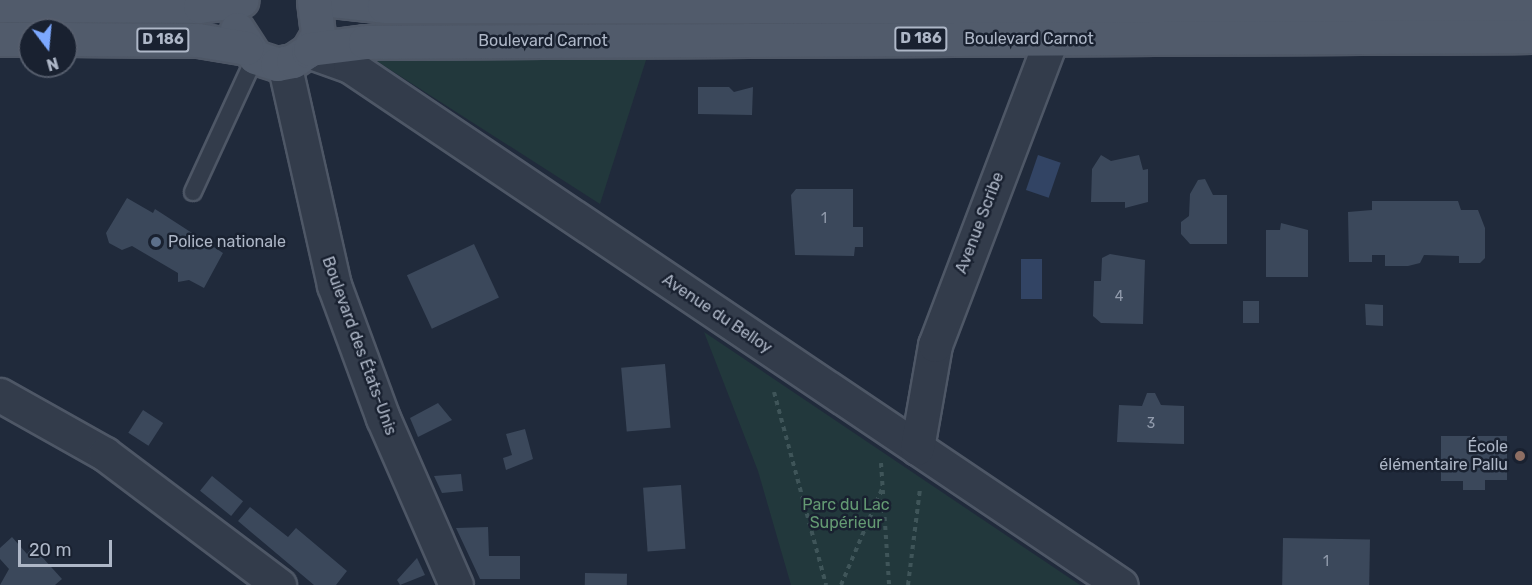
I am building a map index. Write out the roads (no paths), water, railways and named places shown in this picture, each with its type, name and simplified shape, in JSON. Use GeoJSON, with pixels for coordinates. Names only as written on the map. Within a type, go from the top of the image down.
{"type":"FeatureCollection","features":[{"type":"Feature","properties":{"kind":"main road","name":"D 186"},"geometry":{"type":"LineString","coordinates":[[0,5],[200,6],[242,0]]}},
{"type":"Feature","properties":{"kind":"main road"},"geometry":{"type":"LineString","coordinates":[[242,0],[237,27],[281,54],[320,24],[314,0]]}},
{"type":"Feature","properties":{"kind":"main road","name":"Boulevard Carnot"},"geometry":{"type":"LineString","coordinates":[[332,0],[374,6],[1065,4],[1532,6]]}},
{"type":"Feature","properties":{"kind":"main road","name":"Boulevard Carnot"},"geometry":{"type":"LineString","coordinates":[[78,39],[198,40],[281,54],[365,42],[1532,36]]}},
{"type":"Feature","properties":{"kind":"main road"},"geometry":{"type":"LineString","coordinates":[[0,39],[18,39]]}},
{"type":"Feature","properties":{"kind":"street","name":"Avenue Scribe"},"geometry":{"type":"LineString","coordinates":[[917,448],[935,345],[1065,4]]}},
{"type":"Feature","properties":{"kind":"street","name":"Avenue du Belloy"},"geometry":{"type":"LineString","coordinates":[[281,54],[350,66],[886,429],[1121,585]]}},
{"type":"Feature","properties":{"kind":"street","name":"Boulevard des États-Unis"},"geometry":{"type":"LineString","coordinates":[[281,54],[334,285],[383,418],[456,585]]}},
{"type":"Feature","properties":{"kind":"street"},"geometry":{"type":"LineString","coordinates":[[0,395],[105,454],[279,585]]}},
{"type":"Feature","properties":{"kind":"lane"},"geometry":{"type":"LineString","coordinates":[[193,192],[281,54]]}},
{"type":"Feature","properties":{"kind":"water"},"geometry":{"type":"Polygon","coordinates":[[[1038,155],[1061,163],[1049,198],[1026,190],[1038,155]]]}},
{"type":"Feature","properties":{"kind":"water"},"geometry":{"type":"Polygon","coordinates":[[[1021,259],[1042,259],[1042,299],[1021,299],[1021,259]]]}},
{"type":"Feature","properties":{"kind":"place","name":"Police nationale"},"geometry":{"type":"Point","coordinates":[156,242]}},
{"type":"Feature","properties":{"kind":"place","name":"École élémentaire Pallu"},"geometry":{"type":"Point","coordinates":[1520,456]}},
{"type":"Feature","properties":{"kind":"park label","name":"Parc du Lac Supérieur"},"geometry":{"type":"Point","coordinates":[846,514]}}]}
